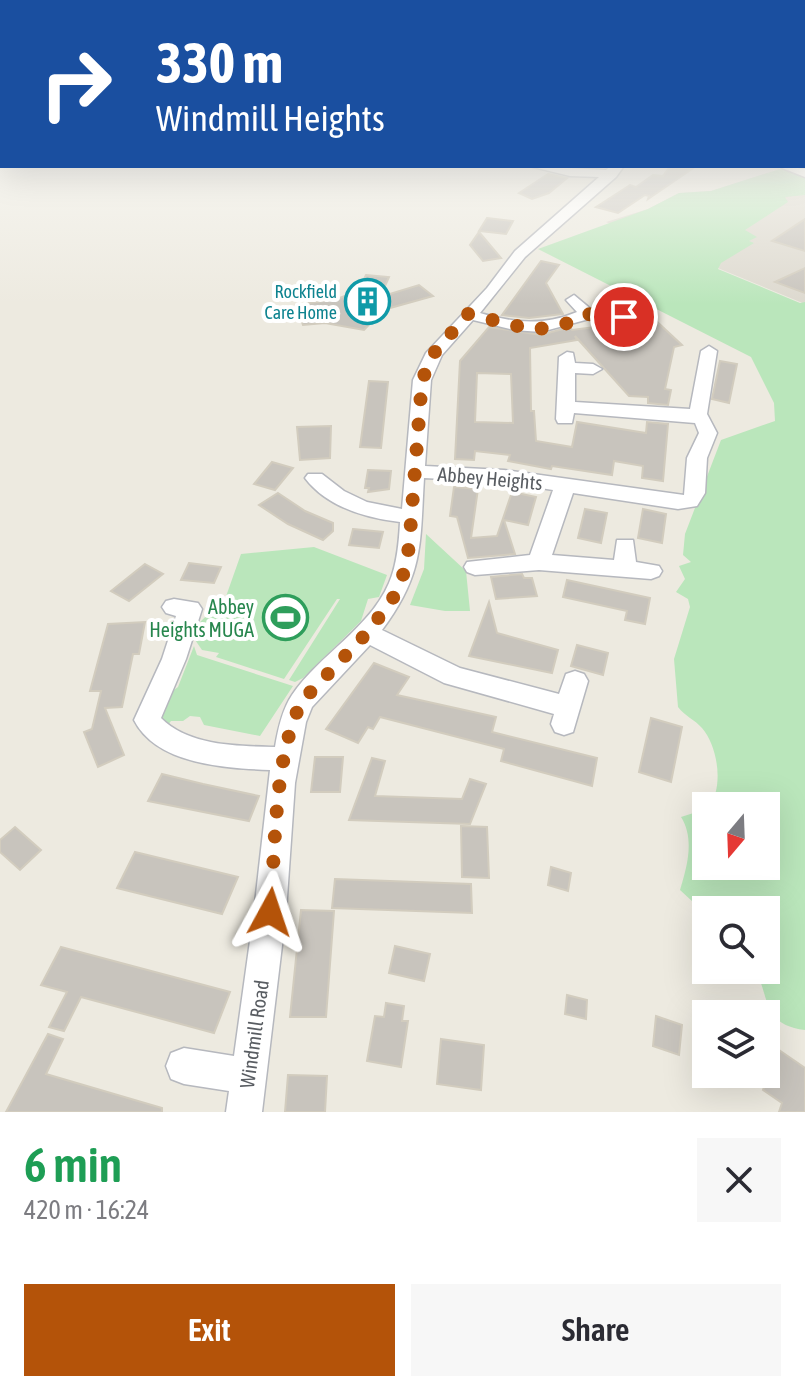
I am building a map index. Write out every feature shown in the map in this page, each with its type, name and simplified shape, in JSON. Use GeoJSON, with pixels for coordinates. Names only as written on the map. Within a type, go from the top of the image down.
{"type":"FeatureCollection","features":[{"type":"Feature","properties":{"kind":"street","name":"Windmill Road"},"geometry":{"type":"LineString","coordinates":[[244,1112],[270,912],[284,759],[302,701],[367,633],[392,600],[402,580],[412,517],[422,380],[434,353],[492,291],[535,237],[579,200]]}},
{"type":"Feature","properties":{"kind":"street"},"geometry":{"type":"LineString","coordinates":[[574,300],[587,314]]}},
{"type":"Feature","properties":{"kind":"street"},"geometry":{"type":"LineString","coordinates":[[468,314],[534,330],[565,324],[587,314],[624,317]]}},
{"type":"Feature","properties":{"kind":"street","name":"Abbey Heights"},"geometry":{"type":"LineString","coordinates":[[415,472],[464,473],[678,502],[690,501],[695,493],[697,458],[708,433],[698,415],[709,351]]}},
{"type":"Feature","properties":{"kind":"street"},"geometry":{"type":"LineString","coordinates":[[593,369],[567,363],[565,413],[698,415]]}},
{"type":"Feature","properties":{"kind":"street"},"geometry":{"type":"LineString","coordinates":[[315,478],[335,497],[365,510],[412,517]]}},
{"type":"Feature","properties":{"kind":"street","name":"Abbey Heights"},"geometry":{"type":"LineString","coordinates":[[539,562],[565,485]]}},
{"type":"Feature","properties":{"kind":"street"},"geometry":{"type":"LineString","coordinates":[[625,545],[625,569]]}},
{"type":"Feature","properties":{"kind":"street"},"geometry":{"type":"LineString","coordinates":[[475,567],[539,562],[651,571]]}},
{"type":"Feature","properties":{"kind":"street"},"geometry":{"type":"LineString","coordinates":[[174,607],[190,609],[174,659],[147,720],[153,728],[194,748],[228,755],[284,759]]}},
{"type":"Feature","properties":{"kind":"street"},"geometry":{"type":"LineString","coordinates":[[367,633],[453,676],[566,715],[575,681]]}},
{"type":"Feature","properties":{"kind":"street"},"geometry":{"type":"LineString","coordinates":[[184,1066],[248,1076]]}},
{"type":"Feature","properties":{"kind":"shaded area"},"geometry":{"type":"Polygon","coordinates":[[[666,200],[805,200],[805,304],[606,222],[648,209],[666,200]]]}},
{"type":"Feature","properties":{"kind":"green space"},"geometry":{"type":"Polygon","coordinates":[[[666,200],[788,202],[745,230],[757,237],[749,241],[754,243],[721,263],[718,269],[800,303],[805,302],[805,1030],[780,1021],[780,1000],[766,1000],[761,984],[780,984],[780,896],[692,896],[692,901],[680,890],[689,844],[681,817],[692,813],[692,880],[780,880],[780,792],[715,792],[718,778],[712,745],[702,728],[678,707],[674,659],[690,607],[688,599],[676,592],[685,579],[679,566],[691,562],[683,555],[685,534],[721,440],[775,421],[774,403],[751,357],[538,249],[666,200]]]}},
{"type":"Feature","properties":{"kind":"green space"},"geometry":{"type":"Polygon","coordinates":[[[426,534],[466,571],[470,611],[445,611],[410,605],[424,569],[426,534]]]}},
{"type":"Feature","properties":{"kind":"green space"},"geometry":{"type":"Polygon","coordinates":[[[314,547],[387,575],[379,597],[368,599],[361,621],[303,678],[295,682],[289,680],[340,599],[337,599],[284,679],[216,657],[219,653],[202,650],[191,634],[206,616],[224,602],[241,554],[314,547]]]}},
{"type":"Feature","properties":{"kind":"green space"},"geometry":{"type":"Polygon","coordinates":[[[194,646],[197,655],[293,686],[260,736],[204,725],[200,717],[171,721],[167,726],[160,720],[167,695],[178,687],[194,646]]]}},
{"type":"Feature","properties":{"kind":"building"},"geometry":{"type":"Polygon","coordinates":[[[607,200],[638,200],[618,213],[596,207],[607,200]]]}},
{"type":"Feature","properties":{"kind":"building"},"geometry":{"type":"Polygon","coordinates":[[[487,218],[513,221],[506,234],[479,231],[487,218]]]}},
{"type":"Feature","properties":{"kind":"building"},"geometry":{"type":"Polygon","coordinates":[[[805,219],[805,251],[772,241],[805,219]]]}},
{"type":"Feature","properties":{"kind":"building"},"geometry":{"type":"Polygon","coordinates":[[[479,232],[501,258],[483,261],[470,245],[479,232]]]}},
{"type":"Feature","properties":{"kind":"building"},"geometry":{"type":"Polygon","coordinates":[[[541,261],[559,265],[546,283],[563,314],[529,318],[502,315],[541,261]]]}},
{"type":"Feature","properties":{"kind":"building"},"geometry":{"type":"Polygon","coordinates":[[[805,268],[805,293],[775,282],[805,268]]]}},
{"type":"Feature","properties":{"kind":"building","name":"Rockfield Care Home"},"geometry":{"type":"Polygon","coordinates":[[[366,275],[389,277],[380,297],[419,285],[433,296],[383,310],[364,330],[325,323],[303,325],[296,305],[337,299],[358,291],[366,275]]]}},
{"type":"Feature","properties":{"kind":"building"},"geometry":{"type":"Polygon","coordinates":[[[653,318],[682,345],[674,347],[665,389],[671,390],[668,405],[648,403],[648,397],[629,396],[575,336],[577,340],[530,348],[531,411],[534,411],[536,441],[572,447],[577,422],[646,433],[647,422],[668,424],[663,481],[642,478],[643,466],[614,461],[612,475],[552,466],[551,469],[508,461],[510,455],[475,451],[474,460],[455,459],[460,361],[489,327],[541,335],[570,327],[572,330],[595,327],[597,323],[624,325],[653,318]],[[477,373],[475,422],[513,423],[511,374],[477,373]]]}},
{"type":"Feature","properties":{"kind":"building"},"geometry":{"type":"Polygon","coordinates":[[[720,361],[737,364],[729,403],[712,399],[720,361]]]}},
{"type":"Feature","properties":{"kind":"building"},"geometry":{"type":"Polygon","coordinates":[[[369,381],[388,382],[381,448],[360,447],[369,381]]]}},
{"type":"Feature","properties":{"kind":"building"},"geometry":{"type":"Polygon","coordinates":[[[331,426],[330,458],[300,460],[297,427],[331,426]]]}},
{"type":"Feature","properties":{"kind":"building"},"geometry":{"type":"Polygon","coordinates":[[[272,462],[293,468],[275,490],[254,484],[272,462]]]}},
{"type":"Feature","properties":{"kind":"building"},"geometry":{"type":"Polygon","coordinates":[[[368,470],[391,471],[389,489],[368,492],[369,488],[365,488],[368,470]]]}},
{"type":"Feature","properties":{"kind":"building"},"geometry":{"type":"Polygon","coordinates":[[[454,487],[478,489],[471,538],[497,536],[512,492],[536,497],[528,525],[504,520],[515,554],[468,558],[457,517],[450,516],[454,487]]]}},
{"type":"Feature","properties":{"kind":"building"},"geometry":{"type":"Polygon","coordinates":[[[278,493],[305,511],[333,523],[333,531],[323,540],[288,524],[259,505],[278,493]]]}},
{"type":"Feature","properties":{"kind":"building"},"geometry":{"type":"Polygon","coordinates":[[[585,509],[607,513],[601,543],[578,538],[585,509]]]}},
{"type":"Feature","properties":{"kind":"building"},"geometry":{"type":"Polygon","coordinates":[[[643,509],[666,514],[662,543],[638,538],[643,509]]]}},
{"type":"Feature","properties":{"kind":"building"},"geometry":{"type":"Polygon","coordinates":[[[353,529],[383,532],[379,548],[349,545],[353,529]]]}},
{"type":"Feature","properties":{"kind":"building"},"geometry":{"type":"Polygon","coordinates":[[[189,563],[221,567],[214,583],[181,580],[189,563]]]}},
{"type":"Feature","properties":{"kind":"building"},"geometry":{"type":"Polygon","coordinates":[[[145,564],[163,574],[129,601],[111,591],[145,564]]]}},
{"type":"Feature","properties":{"kind":"building"},"geometry":{"type":"Polygon","coordinates":[[[522,574],[524,578],[532,578],[537,596],[496,599],[491,577],[522,574]]]}},
{"type":"Feature","properties":{"kind":"building"},"geometry":{"type":"Polygon","coordinates":[[[567,580],[650,598],[645,624],[625,620],[627,611],[563,597],[567,580]]]}},
{"type":"Feature","properties":{"kind":"building"},"geometry":{"type":"Polygon","coordinates":[[[489,602],[497,633],[558,650],[552,673],[469,656],[489,602]]]}},
{"type":"Feature","properties":{"kind":"building"},"geometry":{"type":"Polygon","coordinates":[[[145,622],[139,654],[133,654],[122,707],[105,708],[124,755],[98,767],[84,732],[92,729],[101,691],[90,691],[108,624],[145,622]]]}},
{"type":"Feature","properties":{"kind":"building"},"geometry":{"type":"Polygon","coordinates":[[[577,645],[608,653],[603,675],[571,666],[577,645]]]}},
{"type":"Feature","properties":{"kind":"building"},"geometry":{"type":"Polygon","coordinates":[[[374,663],[409,677],[397,695],[496,717],[492,732],[597,758],[592,786],[501,761],[504,749],[380,717],[373,729],[368,727],[358,743],[326,729],[374,663]]]}},
{"type":"Feature","properties":{"kind":"building"},"geometry":{"type":"Polygon","coordinates":[[[651,718],[682,727],[671,782],[639,772],[651,718]]]}},
{"type":"Feature","properties":{"kind":"building"},"geometry":{"type":"Polygon","coordinates":[[[315,757],[343,757],[340,792],[311,792],[315,757]]]}},
{"type":"Feature","properties":{"kind":"building"},"geometry":{"type":"Polygon","coordinates":[[[372,758],[385,761],[375,796],[462,799],[470,779],[486,784],[470,824],[349,820],[372,758]]]}},
{"type":"Feature","properties":{"kind":"building"},"geometry":{"type":"Polygon","coordinates":[[[162,774],[259,796],[249,821],[148,801],[162,774]]]}},
{"type":"Feature","properties":{"kind":"building"},"geometry":{"type":"Polygon","coordinates":[[[461,826],[487,827],[489,878],[462,877],[461,826]]]}},
{"type":"Feature","properties":{"kind":"building"},"geometry":{"type":"Polygon","coordinates":[[[15,827],[41,850],[20,870],[0,852],[0,840],[15,827]]]}},
{"type":"Feature","properties":{"kind":"building"},"geometry":{"type":"Polygon","coordinates":[[[135,852],[238,877],[222,914],[117,888],[135,852]]]}},
{"type":"Feature","properties":{"kind":"building"},"geometry":{"type":"Polygon","coordinates":[[[551,867],[571,873],[568,891],[548,885],[551,867]]]}},
{"type":"Feature","properties":{"kind":"building"},"geometry":{"type":"Polygon","coordinates":[[[335,879],[471,884],[472,913],[332,908],[335,879]]]}},
{"type":"Feature","properties":{"kind":"building"},"geometry":{"type":"Polygon","coordinates":[[[301,910],[334,911],[326,1017],[290,1017],[301,910]]]}},
{"type":"Feature","properties":{"kind":"building"},"geometry":{"type":"Polygon","coordinates":[[[395,946],[430,954],[424,981],[389,973],[395,946]]]}},
{"type":"Feature","properties":{"kind":"building"},"geometry":{"type":"Polygon","coordinates":[[[61,947],[230,992],[214,1033],[81,997],[64,1031],[49,1027],[67,992],[41,985],[61,947]]]}},
{"type":"Feature","properties":{"kind":"building"},"geometry":{"type":"Polygon","coordinates":[[[567,995],[587,1000],[586,1019],[565,1014],[567,995]]]}},
{"type":"Feature","properties":{"kind":"building"},"geometry":{"type":"Polygon","coordinates":[[[386,1003],[404,1006],[402,1021],[408,1021],[401,1067],[367,1061],[375,1016],[384,1017],[386,1003]]]}},
{"type":"Feature","properties":{"kind":"building"},"geometry":{"type":"Polygon","coordinates":[[[656,1016],[682,1025],[679,1055],[653,1046],[656,1016]]]}},
{"type":"Feature","properties":{"kind":"building"},"geometry":{"type":"Polygon","coordinates":[[[48,1034],[63,1039],[46,1074],[162,1108],[162,1112],[6,1112],[48,1034]]]}},
{"type":"Feature","properties":{"kind":"building"},"geometry":{"type":"Polygon","coordinates":[[[441,1039],[484,1045],[481,1090],[437,1084],[441,1039]]]}},
{"type":"Feature","properties":{"kind":"building"},"geometry":{"type":"Polygon","coordinates":[[[780,1051],[805,1068],[805,1112],[779,1112],[782,1103],[763,1090],[780,1088],[780,1051]]]}},
{"type":"Feature","properties":{"kind":"building"},"geometry":{"type":"Polygon","coordinates":[[[288,1075],[327,1076],[325,1112],[285,1112],[288,1075]]]}},
{"type":"Feature","properties":{"kind":"place","name":"Rockfield Care Home"},"geometry":{"type":"Point","coordinates":[368,301]}},
{"type":"Feature","properties":{"kind":"place","name":"Abbey Heights MUGA"},"geometry":{"type":"Point","coordinates":[285,617]}},
{"type":"Feature","properties":{"kind":"route"},"geometry":{"type":"LineString","coordinates":[[270,912],[284,759],[296,712],[302,701],[367,633],[392,600],[402,580],[409,547],[422,380],[434,353],[468,314],[534,330],[565,324],[587,314],[624,317]]}}]}
